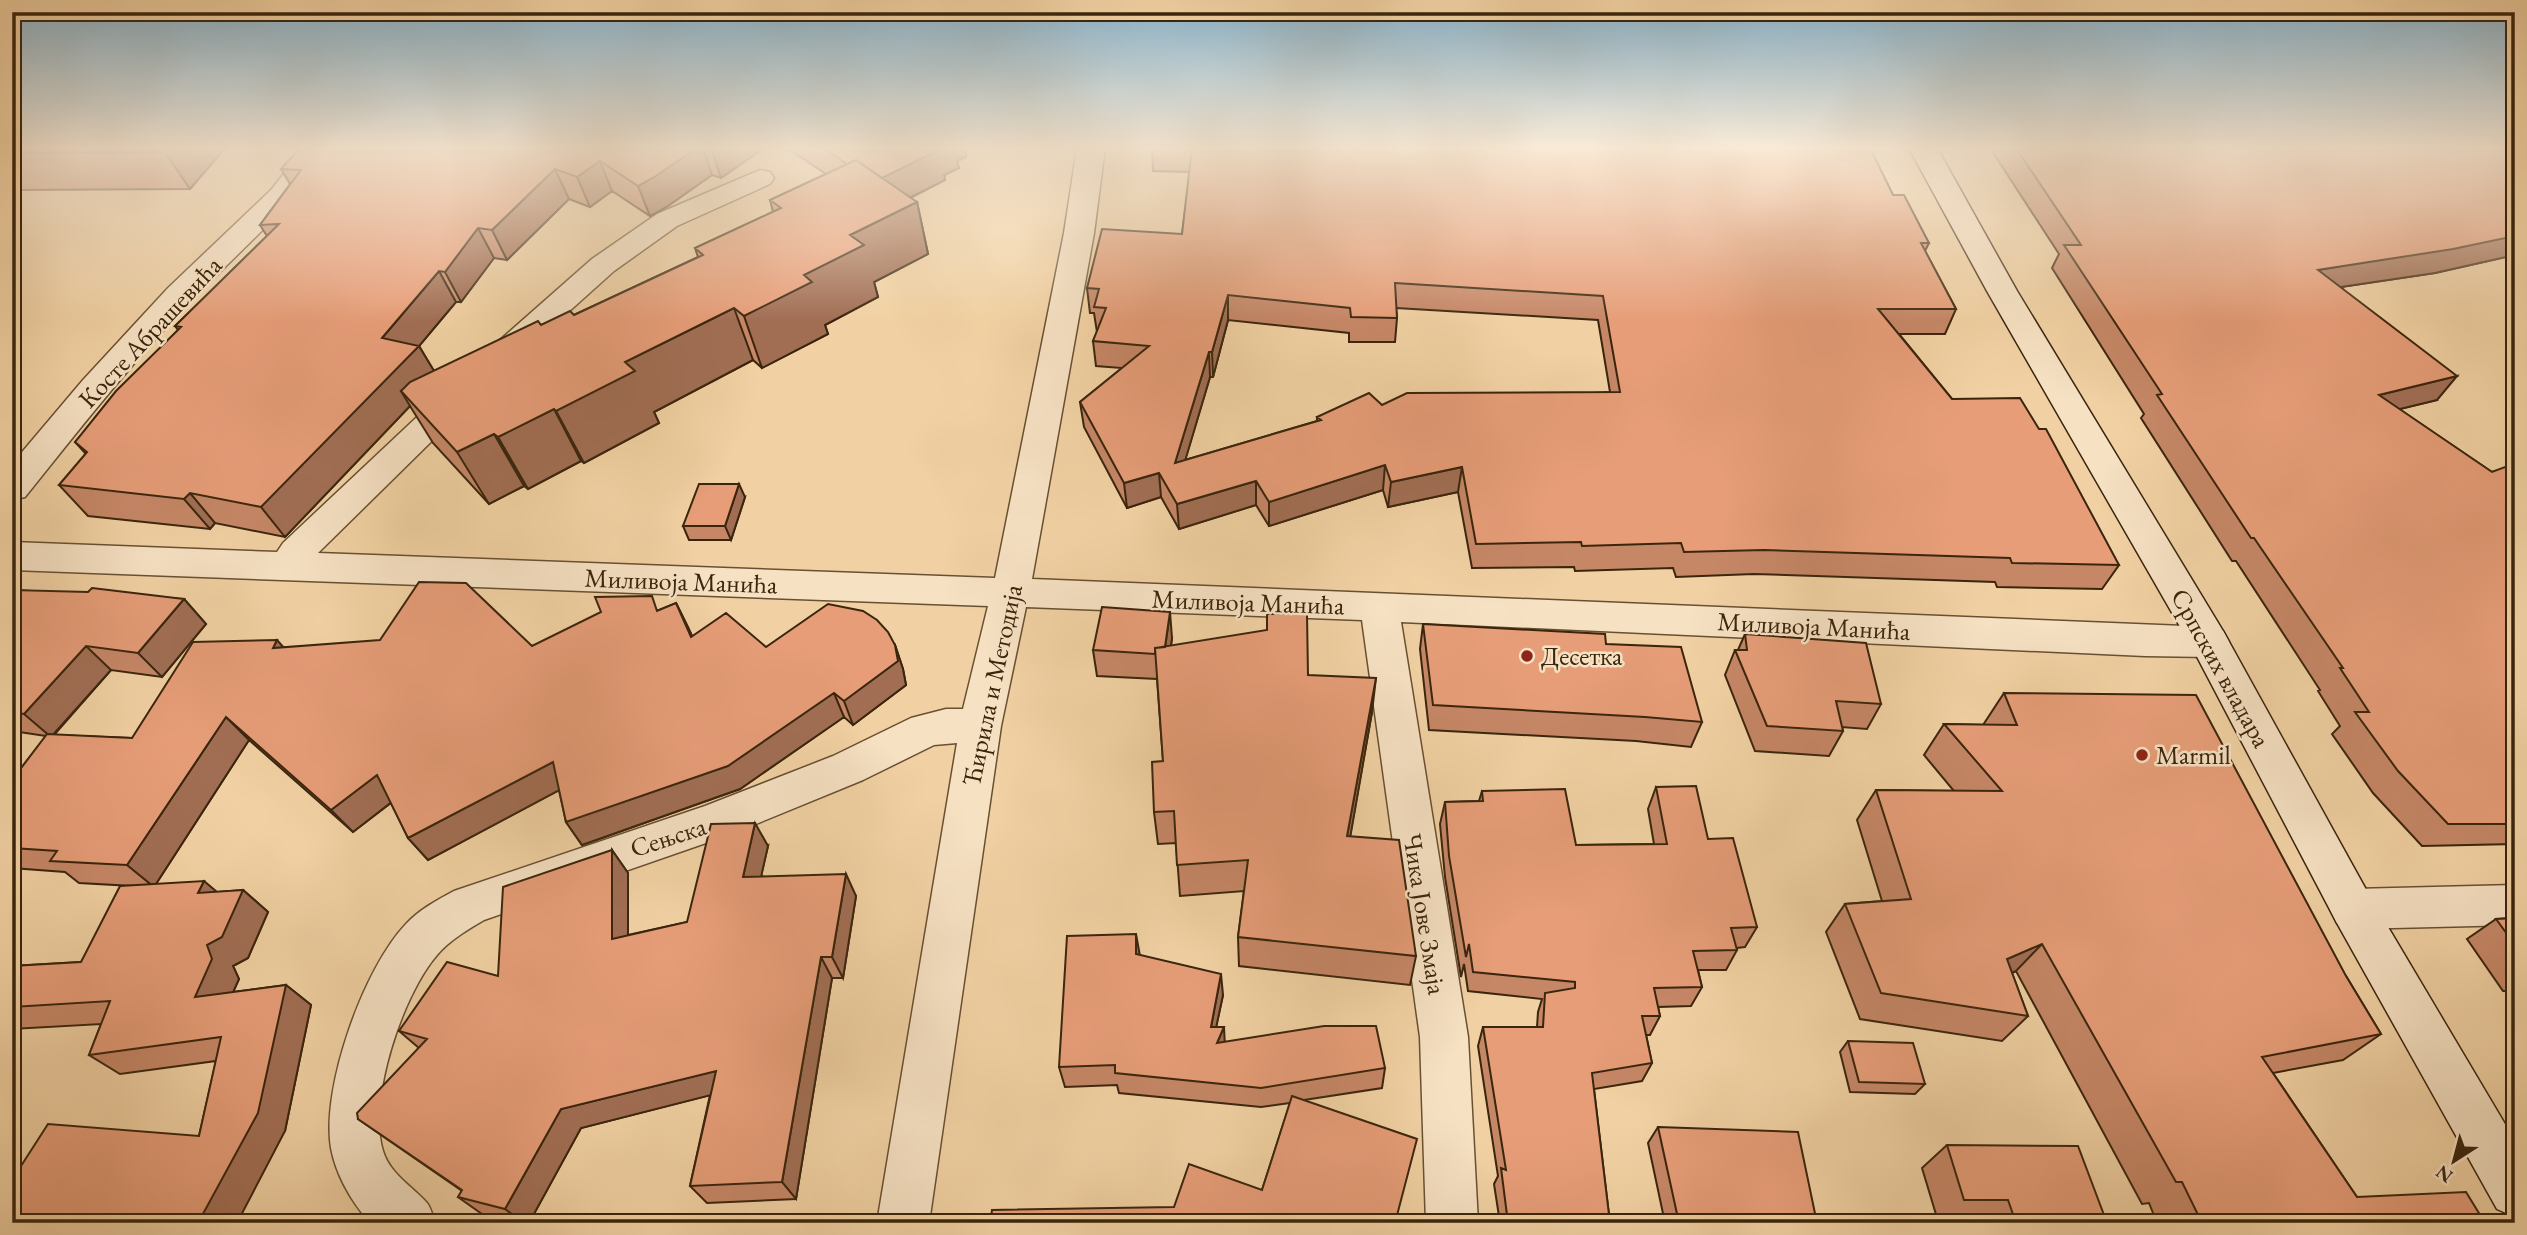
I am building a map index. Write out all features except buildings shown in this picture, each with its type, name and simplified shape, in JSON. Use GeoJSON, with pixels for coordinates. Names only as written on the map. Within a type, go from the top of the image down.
{"type":"FeatureCollection","features":[{"type":"Feature","properties":{"kind":"street","name":"Косте Абрашевића"},"geometry":{"type":"LineString","coordinates":[[12,488],[179,295],[271,206]]}},
{"type":"Feature","properties":{"kind":"street"},"geometry":{"type":"LineString","coordinates":[[286,567],[296,553],[495,361],[603,265],[667,220],[699,206]]}},
{"type":"Feature","properties":{"kind":"street","name":"Ћирила и Методија"},"geometry":{"type":"LineString","coordinates":[[903,1223],[980,726],[1010,593],[1083,206]]}},
{"type":"Feature","properties":{"kind":"street","name":"Српских владара"},"geometry":{"type":"LineString","coordinates":[[1956,206],[2209,642],[2353,909],[2515,1191]]}},
{"type":"Feature","properties":{"kind":"street","name":"Миливоја Манића"},"geometry":{"type":"LineString","coordinates":[[12,556],[1379,606],[2209,642]]}},
{"type":"Feature","properties":{"kind":"street","name":"Чика Јове Змаја"},"geometry":{"type":"LineString","coordinates":[[1379,606],[1444,1037],[1452,1223]]}},
{"type":"Feature","properties":{"kind":"street","name":"Сењска"},"geometry":{"type":"LineString","coordinates":[[409,1223],[368,1178],[356,1147],[354,1115],[363,1062],[389,990],[415,947],[439,923],[470,905],[714,822],[792,792],[918,733],[946,726],[980,726]]}},
{"type":"Feature","properties":{"kind":"street"},"geometry":{"type":"LineString","coordinates":[[2353,909],[2515,905]]}},
{"type":"Feature","properties":{"kind":"place","name":"Десетка"},"geometry":{"type":"Point","coordinates":[1527,656]}},
{"type":"Feature","properties":{"kind":"place","name":"Marmil"},"geometry":{"type":"Point","coordinates":[2142,755]}}]}
